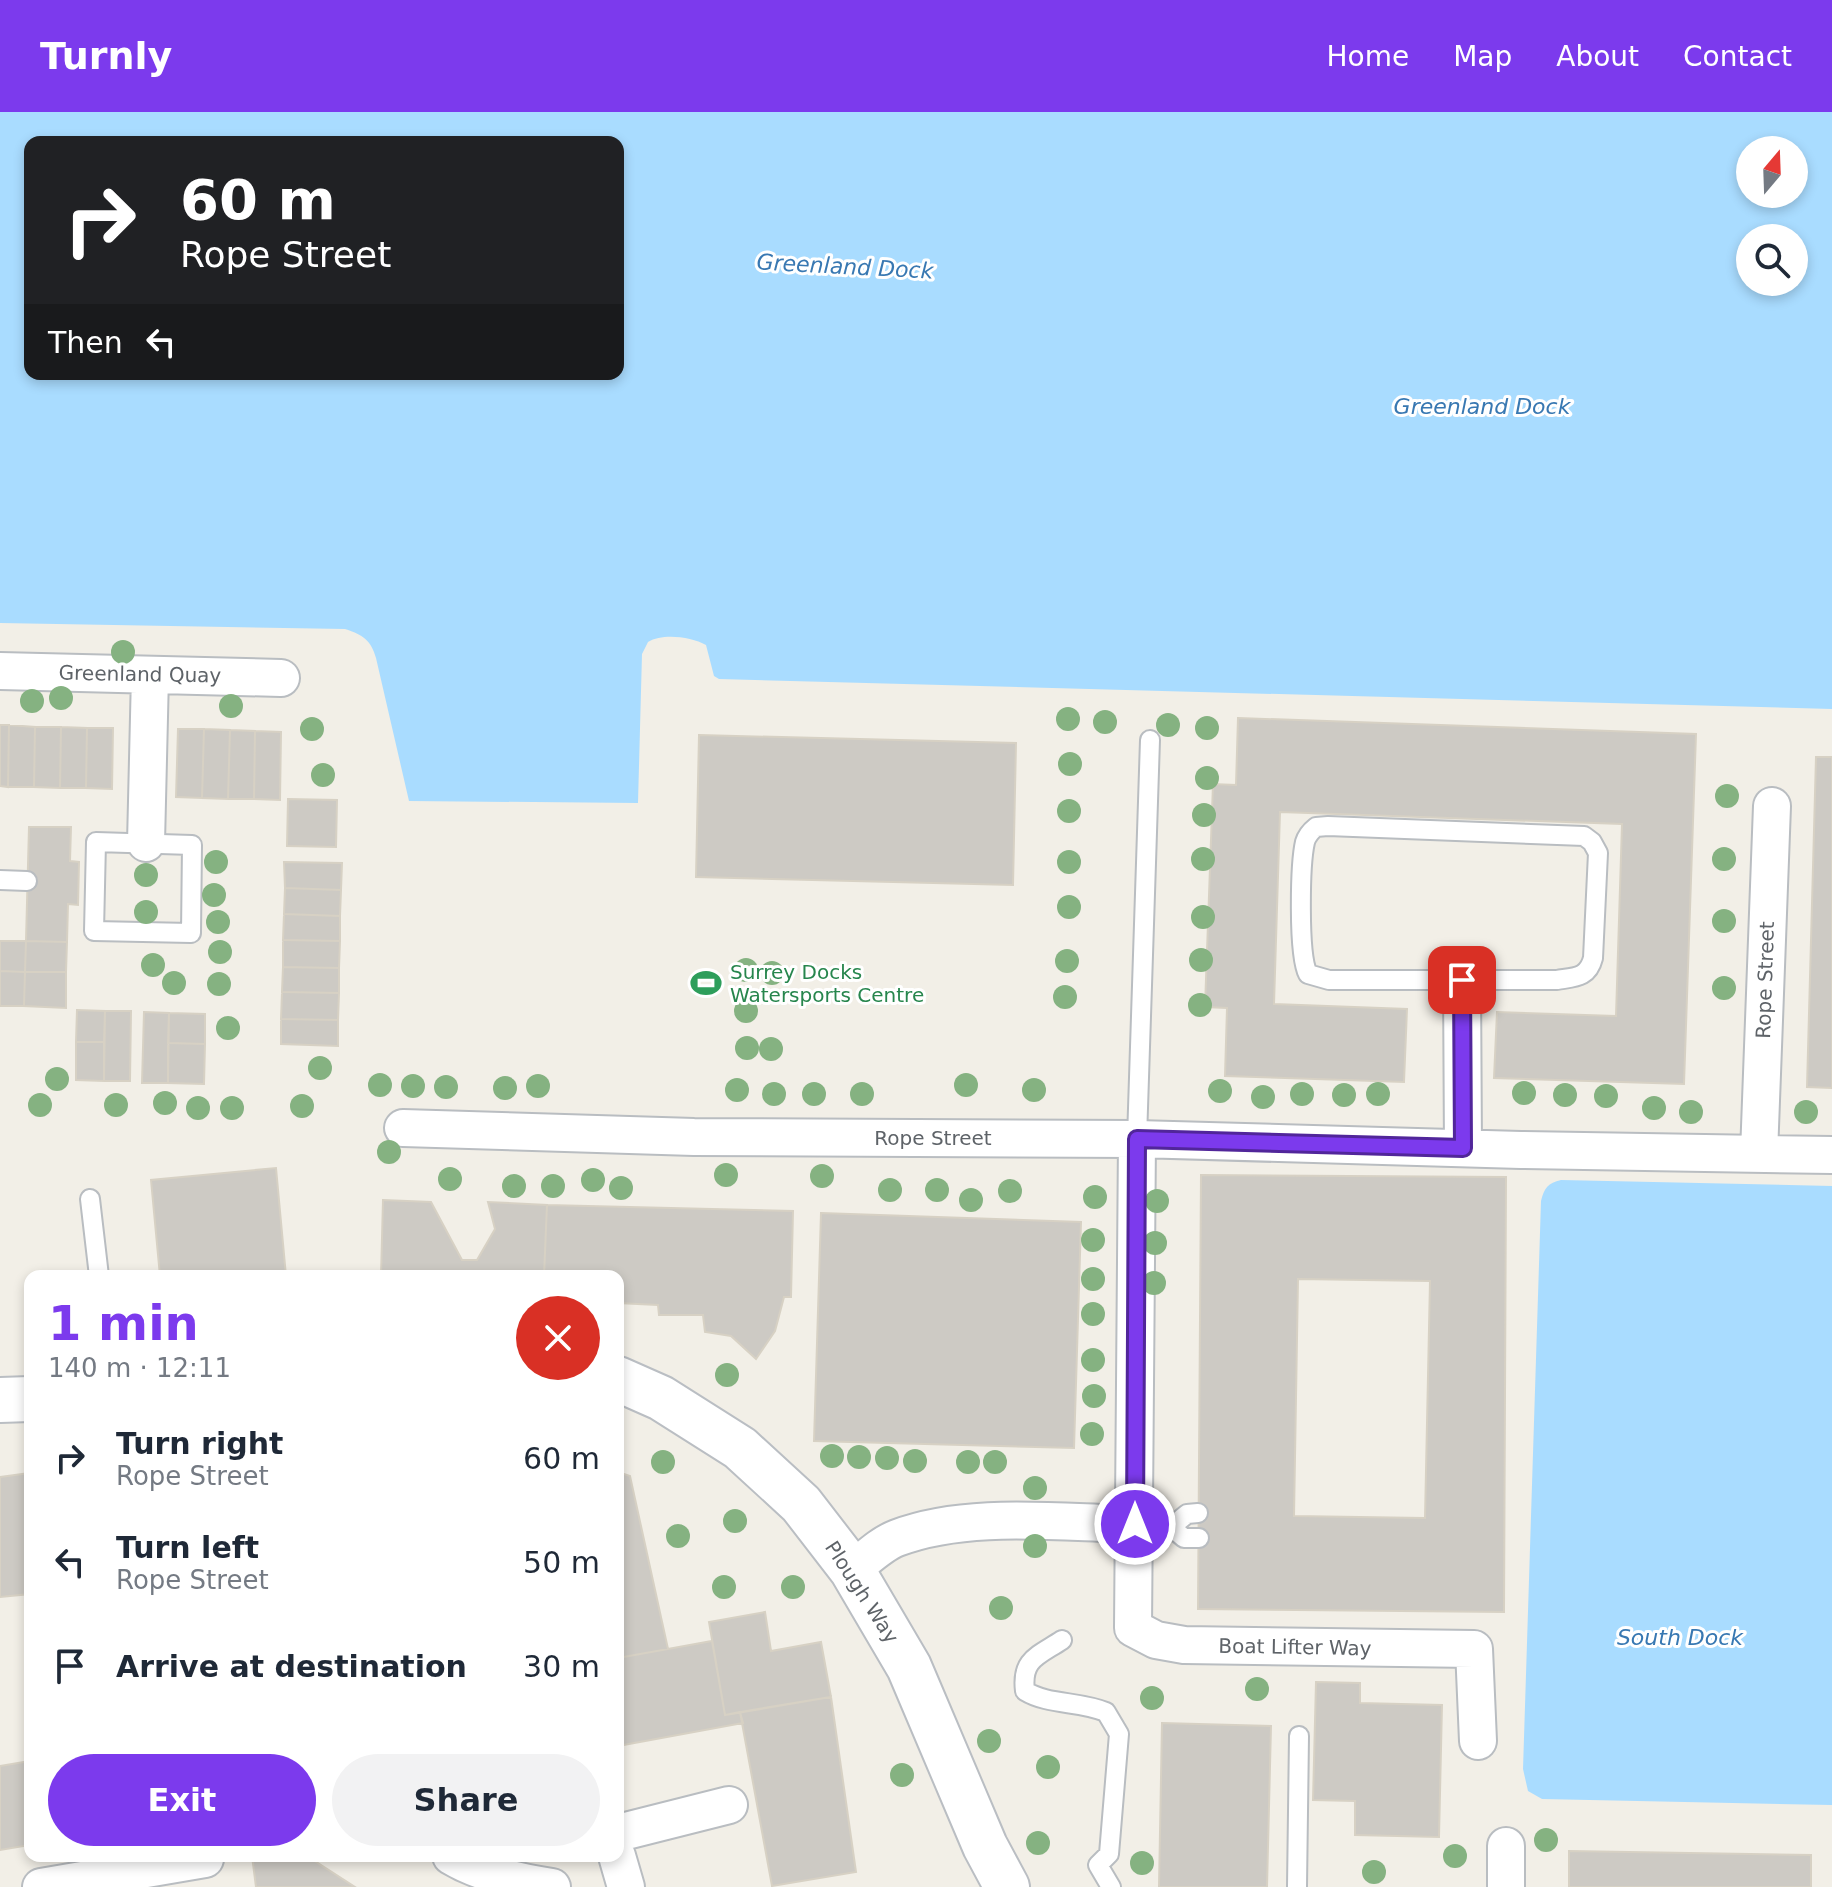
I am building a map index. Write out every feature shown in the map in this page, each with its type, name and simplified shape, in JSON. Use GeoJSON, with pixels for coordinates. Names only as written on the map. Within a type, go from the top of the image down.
{"type":"FeatureCollection","features":[{"type":"Feature","properties":{"kind":"main road","name":"Plough Way"},"geometry":{"type":"LineString","coordinates":[[624,1382],[661,1398],[740,1448],[801,1504],[852,1570],[909,1667],[985,1846],[997,1884]]}},
{"type":"Feature","properties":{"kind":"main road"},"geometry":{"type":"LineString","coordinates":[[0,1400],[24,1399]]}},
{"type":"Feature","properties":{"kind":"street","name":"Greenland Quay"},"geometry":{"type":"LineString","coordinates":[[0,671],[281,678]]}},
{"type":"Feature","properties":{"kind":"street"},"geometry":{"type":"LineString","coordinates":[[146,843],[150,675]]}},
{"type":"Feature","properties":{"kind":"street","name":"Rope Street"},"geometry":{"type":"LineString","coordinates":[[1759,1154],[1772,806]]}},
{"type":"Feature","properties":{"kind":"street"},"geometry":{"type":"LineString","coordinates":[[1462,980],[1463,1148]]}},
{"type":"Feature","properties":{"kind":"street","name":"Rope Street"},"geometry":{"type":"LineString","coordinates":[[403,1128],[694,1137],[1137,1139],[1832,1155]]}},
{"type":"Feature","properties":{"kind":"street"},"geometry":{"type":"LineString","coordinates":[[852,1570],[894,1539],[944,1525],[1011,1522],[1135,1524],[1137,1139]]}},
{"type":"Feature","properties":{"kind":"street","name":"Boat Lifter Way"},"geometry":{"type":"LineString","coordinates":[[1135,1524],[1133,1628],[1156,1640],[1184,1645],[1474,1649],[1478,1741]]}},
{"type":"Feature","properties":{"kind":"street"},"geometry":{"type":"LineString","coordinates":[[624,1831],[729,1805]]}},
{"type":"Feature","properties":{"kind":"street"},"geometry":{"type":"LineString","coordinates":[[1506,1846],[1506,1887]]}},
{"type":"Feature","properties":{"kind":"street"},"geometry":{"type":"LineString","coordinates":[[461,1862],[499,1876],[552,1887]]}},
{"type":"Feature","properties":{"kind":"street"},"geometry":{"type":"LineString","coordinates":[[619,1862],[626,1887]]}},
{"type":"Feature","properties":{"kind":"street"},"geometry":{"type":"LineString","coordinates":[[41,1887],[206,1867]]}},
{"type":"Feature","properties":{"kind":"lane"},"geometry":{"type":"LineString","coordinates":[[1137,1139],[1150,740]]}},
{"type":"Feature","properties":{"kind":"lane"},"geometry":{"type":"LineString","coordinates":[[1328,826],[1556,833],[1584,836],[1592,842],[1598,853],[1590,970],[1582,975],[1557,980],[1462,980],[1329,980],[1308,974],[1303,965],[1300,935],[1305,840],[1310,832],[1316,827],[1328,826]]}},
{"type":"Feature","properties":{"kind":"lane"},"geometry":{"type":"LineString","coordinates":[[96,842],[146,843],[192,845],[191,933],[94,931],[87,882],[96,842]]}},
{"type":"Feature","properties":{"kind":"lane"},"geometry":{"type":"LineString","coordinates":[[0,880],[27,881]]}},
{"type":"Feature","properties":{"kind":"lane"},"geometry":{"type":"LineString","coordinates":[[90,1199],[98,1270]]}},
{"type":"Feature","properties":{"kind":"lane"},"geometry":{"type":"LineString","coordinates":[[1171,1527],[1187,1514],[1198,1513]]}},
{"type":"Feature","properties":{"kind":"lane"},"geometry":{"type":"LineString","coordinates":[[1135,1524],[1171,1527],[1184,1538],[1199,1538]]}},
{"type":"Feature","properties":{"kind":"lane"},"geometry":{"type":"LineString","coordinates":[[1062,1640],[1027,1663],[1023,1675],[1025,1691],[1038,1699],[1086,1704],[1106,1712],[1119,1734],[1109,1854],[1098,1865],[1111,1887]]}},
{"type":"Feature","properties":{"kind":"lane"},"geometry":{"type":"LineString","coordinates":[[1297,1887],[1299,1736]]}},
{"type":"Feature","properties":{"kind":"water","name":"Greenland Dock"},"geometry":{"type":"Polygon","coordinates":[[[0,112],[1832,112],[1832,709],[719,679],[714,676],[706,645],[685,638],[669,637],[648,642],[642,654],[638,803],[409,801],[376,658],[369,642],[345,629],[0,623],[0,112]]]}},
{"type":"Feature","properties":{"kind":"water","name":"South Dock"},"geometry":{"type":"Polygon","coordinates":[[[1561,1180],[1832,1186],[1832,1805],[1542,1799],[1528,1791],[1523,1769],[1541,1201],[1547,1187],[1561,1180]]]}},
{"type":"Feature","properties":{"kind":"building"},"geometry":{"type":"Polygon","coordinates":[[[1238,718],[1696,734],[1684,1084],[1494,1078],[1497,1012],[1616,1016],[1622,824],[1280,812],[1274,1004],[1407,1009],[1404,1082],[1225,1076],[1227,1008],[1205,1007],[1213,784],[1236,785],[1238,718]]]}},
{"type":"Feature","properties":{"kind":"building"},"geometry":{"type":"Polygon","coordinates":[[[0,725],[9,725],[8,787],[0,786],[0,725]]]}},
{"type":"Feature","properties":{"kind":"building"},"geometry":{"type":"Polygon","coordinates":[[[9,725],[35,727],[34,787],[8,787],[9,725]]]}},
{"type":"Feature","properties":{"kind":"building"},"geometry":{"type":"Polygon","coordinates":[[[35,727],[61,727],[60,788],[34,787],[35,727]]]}},
{"type":"Feature","properties":{"kind":"building"},"geometry":{"type":"Polygon","coordinates":[[[61,727],[87,728],[86,788],[60,788],[61,727]]]}},
{"type":"Feature","properties":{"kind":"building"},"geometry":{"type":"Polygon","coordinates":[[[87,728],[113,728],[112,789],[86,788],[87,728]]]}},
{"type":"Feature","properties":{"kind":"building"},"geometry":{"type":"Polygon","coordinates":[[[178,729],[204,729],[202,798],[176,797],[178,729]]]}},
{"type":"Feature","properties":{"kind":"building"},"geometry":{"type":"Polygon","coordinates":[[[204,729],[230,730],[228,799],[202,798],[204,729]]]}},
{"type":"Feature","properties":{"kind":"building"},"geometry":{"type":"Polygon","coordinates":[[[230,730],[255,731],[254,799],[228,799],[230,730]]]}},
{"type":"Feature","properties":{"kind":"building"},"geometry":{"type":"Polygon","coordinates":[[[255,731],[281,732],[280,800],[254,799],[255,731]]]}},
{"type":"Feature","properties":{"kind":"building"},"geometry":{"type":"Polygon","coordinates":[[[699,735],[1016,743],[1013,885],[696,877],[699,735]]]}},
{"type":"Feature","properties":{"kind":"building"},"geometry":{"type":"Polygon","coordinates":[[[1816,757],[1832,757],[1832,1088],[1807,1087],[1816,757]]]}},
{"type":"Feature","properties":{"kind":"building"},"geometry":{"type":"Polygon","coordinates":[[[288,799],[337,800],[336,847],[287,846],[288,799]]]}},
{"type":"Feature","properties":{"kind":"building"},"geometry":{"type":"Polygon","coordinates":[[[29,827],[71,827],[70,861],[79,862],[78,905],[68,904],[67,942],[26,941],[29,827]]]}},
{"type":"Feature","properties":{"kind":"building"},"geometry":{"type":"Polygon","coordinates":[[[284,862],[342,863],[341,890],[285,888],[284,862]]]}},
{"type":"Feature","properties":{"kind":"building"},"geometry":{"type":"Polygon","coordinates":[[[285,888],[341,890],[340,916],[284,914],[285,888]]]}},
{"type":"Feature","properties":{"kind":"building"},"geometry":{"type":"Polygon","coordinates":[[[284,914],[340,916],[340,941],[283,940],[284,914]]]}},
{"type":"Feature","properties":{"kind":"building"},"geometry":{"type":"Polygon","coordinates":[[[283,940],[340,941],[339,968],[283,967],[283,940]]]}},
{"type":"Feature","properties":{"kind":"building"},"geometry":{"type":"Polygon","coordinates":[[[0,941],[26,941],[25,972],[0,971],[0,941]]]}},
{"type":"Feature","properties":{"kind":"building"},"geometry":{"type":"Polygon","coordinates":[[[26,941],[67,942],[66,972],[25,972],[26,941]]]}},
{"type":"Feature","properties":{"kind":"building"},"geometry":{"type":"Polygon","coordinates":[[[283,967],[339,968],[339,993],[282,992],[283,967]]]}},
{"type":"Feature","properties":{"kind":"building"},"geometry":{"type":"Polygon","coordinates":[[[0,971],[25,972],[24,1006],[0,1006],[0,971]]]}},
{"type":"Feature","properties":{"kind":"building"},"geometry":{"type":"Polygon","coordinates":[[[25,972],[66,972],[66,1008],[24,1006],[25,972]]]}},
{"type":"Feature","properties":{"kind":"building"},"geometry":{"type":"Polygon","coordinates":[[[282,992],[339,993],[338,1020],[281,1019],[282,992]]]}},
{"type":"Feature","properties":{"kind":"building"},"geometry":{"type":"Polygon","coordinates":[[[77,1010],[105,1011],[104,1042],[76,1042],[77,1010]]]}},
{"type":"Feature","properties":{"kind":"building"},"geometry":{"type":"Polygon","coordinates":[[[105,1011],[131,1011],[130,1081],[104,1081],[105,1011]]]}},
{"type":"Feature","properties":{"kind":"building"},"geometry":{"type":"Polygon","coordinates":[[[144,1012],[169,1013],[168,1083],[142,1083],[144,1012]]]}},
{"type":"Feature","properties":{"kind":"building"},"geometry":{"type":"Polygon","coordinates":[[[169,1013],[205,1014],[205,1044],[168,1043],[169,1013]]]}},
{"type":"Feature","properties":{"kind":"building"},"geometry":{"type":"Polygon","coordinates":[[[281,1019],[338,1020],[338,1046],[281,1044],[281,1019]]]}},
{"type":"Feature","properties":{"kind":"building"},"geometry":{"type":"Polygon","coordinates":[[[76,1042],[104,1042],[104,1081],[76,1080],[76,1042]]]}},
{"type":"Feature","properties":{"kind":"building"},"geometry":{"type":"Polygon","coordinates":[[[168,1043],[205,1044],[204,1084],[168,1083],[168,1043]]]}},
{"type":"Feature","properties":{"kind":"building"},"geometry":{"type":"Polygon","coordinates":[[[276,1168],[285,1270],[159,1270],[151,1180],[276,1168]]]}},
{"type":"Feature","properties":{"kind":"building"},"geometry":{"type":"Polygon","coordinates":[[[1201,1175],[1506,1177],[1504,1612],[1198,1609],[1201,1175]],[[1298,1279],[1294,1516],[1425,1518],[1430,1281],[1298,1279]]]}},
{"type":"Feature","properties":{"kind":"building"},"geometry":{"type":"Polygon","coordinates":[[[383,1200],[431,1202],[462,1260],[477,1260],[495,1229],[488,1202],[547,1205],[544,1270],[381,1270],[383,1200]]]}},
{"type":"Feature","properties":{"kind":"building"},"geometry":{"type":"Polygon","coordinates":[[[547,1205],[793,1211],[791,1297],[784,1297],[775,1331],[756,1359],[731,1336],[705,1332],[703,1315],[659,1315],[658,1305],[624,1303],[624,1270],[544,1270],[547,1205]]]}},
{"type":"Feature","properties":{"kind":"building"},"geometry":{"type":"Polygon","coordinates":[[[821,1213],[1081,1222],[1074,1448],[814,1441],[821,1213]]]}},
{"type":"Feature","properties":{"kind":"building"},"geometry":{"type":"Polygon","coordinates":[[[24,1474],[24,1595],[0,1597],[0,1477],[24,1474]]]}},
{"type":"Feature","properties":{"kind":"building"},"geometry":{"type":"Polygon","coordinates":[[[624,1474],[630,1476],[668,1649],[624,1657],[624,1474]]]}},
{"type":"Feature","properties":{"kind":"building"},"geometry":{"type":"Polygon","coordinates":[[[765,1612],[771,1651],[821,1642],[831,1697],[725,1715],[709,1622],[765,1612]]]}},
{"type":"Feature","properties":{"kind":"building"},"geometry":{"type":"Polygon","coordinates":[[[712,1641],[725,1715],[740,1712],[743,1723],[624,1745],[624,1657],[712,1641]]]}},
{"type":"Feature","properties":{"kind":"building"},"geometry":{"type":"Polygon","coordinates":[[[1316,1682],[1360,1683],[1360,1703],[1442,1705],[1439,1837],[1355,1835],[1355,1801],[1313,1800],[1316,1682]]]}},
{"type":"Feature","properties":{"kind":"building"},"geometry":{"type":"Polygon","coordinates":[[[831,1697],[856,1872],[772,1886],[740,1712],[831,1697]]]}},
{"type":"Feature","properties":{"kind":"building"},"geometry":{"type":"Polygon","coordinates":[[[1162,1723],[1271,1726],[1267,1887],[1159,1887],[1162,1723]]]}},
{"type":"Feature","properties":{"kind":"building"},"geometry":{"type":"Polygon","coordinates":[[[24,1762],[24,1846],[0,1850],[0,1766],[24,1762]]]}},
{"type":"Feature","properties":{"kind":"building"},"geometry":{"type":"Polygon","coordinates":[[[1569,1851],[1811,1855],[1811,1887],[1569,1887],[1569,1851]]]}},
{"type":"Feature","properties":{"kind":"building"},"geometry":{"type":"Polygon","coordinates":[[[253,1862],[316,1862],[355,1887],[256,1887],[253,1862]]]}},
{"type":"Feature","properties":{"kind":"place","name":"Surrey Docks Watersports Centre"},"geometry":{"type":"Point","coordinates":[706,983]}},
{"type":"Feature","properties":{"kind":"route"},"geometry":{"type":"LineString","coordinates":[[1135,1524],[1137,1139],[1463,1148],[1462,980]]}}]}
